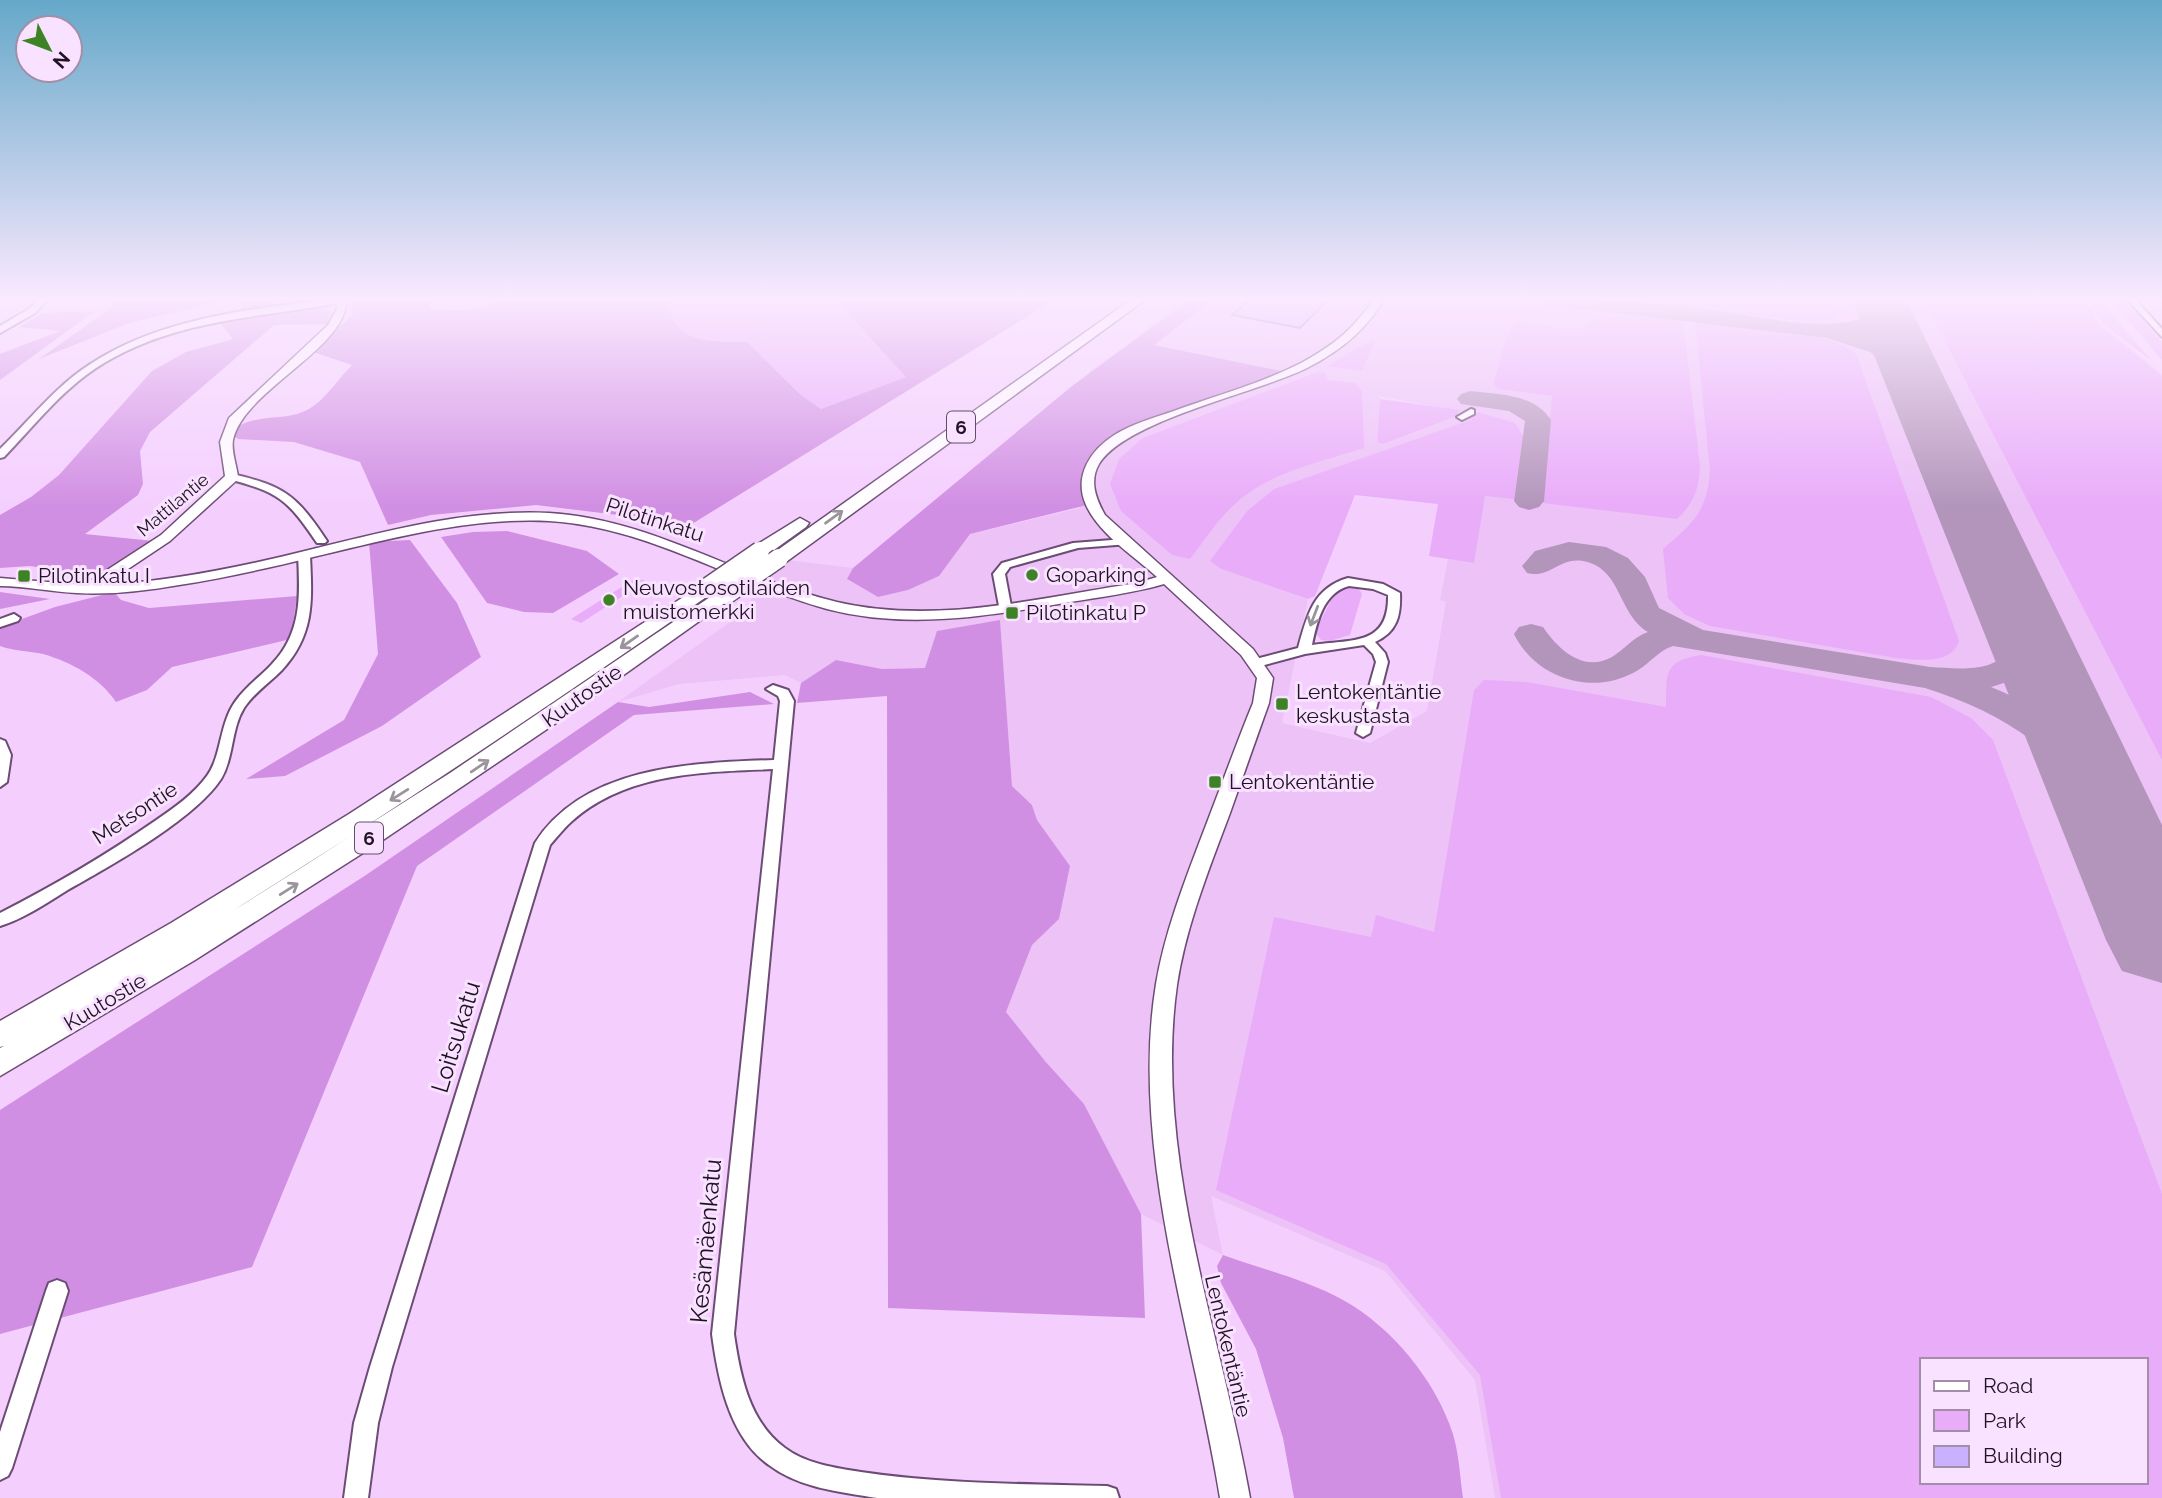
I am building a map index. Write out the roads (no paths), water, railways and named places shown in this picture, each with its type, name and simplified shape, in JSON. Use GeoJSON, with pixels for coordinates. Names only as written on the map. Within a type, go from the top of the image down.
{"type":"FeatureCollection","features":[{"type":"Feature","properties":{"kind":"highway","name":"Kuutostie"},"geometry":{"type":"LineString","coordinates":[[0,1035],[246,903],[480,766],[715,592],[760,551],[1023,367]]}},
{"type":"Feature","properties":{"kind":"highway","name":"Kuutostie"},"geometry":{"type":"LineString","coordinates":[[715,592],[779,558],[1046,367]]}},
{"type":"Feature","properties":{"kind":"highway","name":"Kuutostie"},"geometry":{"type":"LineString","coordinates":[[0,1063],[246,903]]}},
{"type":"Feature","properties":{"kind":"highway"},"geometry":{"type":"LineString","coordinates":[[0,1027],[246,903]]}},
{"type":"Feature","properties":{"kind":"highway"},"geometry":{"type":"LineString","coordinates":[[0,1072],[246,903]]}},
{"type":"Feature","properties":{"kind":"street"},"geometry":{"type":"LineString","coordinates":[[0,455],[81,375],[94,367]]}},
{"type":"Feature","properties":{"kind":"street","name":"Mattilantie"},"geometry":{"type":"LineString","coordinates":[[84,589],[165,538],[202,509],[232,477],[226,442],[235,418],[289,367]]}},
{"type":"Feature","properties":{"kind":"street"},"geometry":{"type":"LineString","coordinates":[[1297,367],[1134,430],[1106,448],[1089,471],[1088,491],[1099,517],[1256,663],[1304,650],[1368,642],[1391,626],[1396,608],[1394,593],[1377,586],[1340,581],[1332,586],[1317,608],[1304,650]]}},
{"type":"Feature","properties":{"kind":"street"},"geometry":{"type":"LineString","coordinates":[[232,477],[275,489],[292,499],[321,541]]}},
{"type":"Feature","properties":{"kind":"street","name":"Pilotinkatu"},"geometry":{"type":"LineString","coordinates":[[0,582],[84,589],[172,581],[304,555],[433,524],[489,517],[551,517],[614,526],[832,606],[877,614],[920,614],[1005,606],[1167,579]]}},
{"type":"Feature","properties":{"kind":"street"},"geometry":{"type":"LineString","coordinates":[[1005,606],[999,574],[1006,565],[1077,545],[1125,542]]}},
{"type":"Feature","properties":{"kind":"street","name":"Metsontie"},"geometry":{"type":"LineString","coordinates":[[0,920],[173,818],[216,776],[236,710],[248,692],[278,667],[302,633],[304,555]]}},
{"type":"Feature","properties":{"kind":"street"},"geometry":{"type":"LineString","coordinates":[[0,623],[14,618]]}},
{"type":"Feature","properties":{"kind":"street"},"geometry":{"type":"LineString","coordinates":[[1363,733],[1382,662],[1379,653],[1368,642]]}},
{"type":"Feature","properties":{"kind":"street","name":"Lentokentäntie"},"geometry":{"type":"LineString","coordinates":[[1235,1498],[1227,1437],[1189,1284],[1173,1199],[1166,1144],[1162,1044],[1165,1003],[1180,932],[1265,689],[1265,678],[1256,663]]}},
{"type":"Feature","properties":{"kind":"street","name":"Kesämäenkatu"},"geometry":{"type":"LineString","coordinates":[[773,689],[783,693],[787,701],[723,1334],[730,1385],[743,1413],[761,1441],[779,1459],[802,1471],[846,1484],[938,1494],[1107,1498]]}},
{"type":"Feature","properties":{"kind":"street"},"geometry":{"type":"LineString","coordinates":[[0,744],[4,755],[0,782]]}},
{"type":"Feature","properties":{"kind":"street","name":"Loitsukatu"},"geometry":{"type":"LineString","coordinates":[[356,1498],[366,1423],[381,1367],[543,843],[562,820],[589,799],[617,785],[663,773],[780,764]]}},
{"type":"Feature","properties":{"kind":"street"},"geometry":{"type":"LineString","coordinates":[[0,1468],[57,1292]]}},
{"type":"Feature","properties":{"kind":"place","name":"Goparking"},"geometry":{"type":"Point","coordinates":[1032,575]}},
{"type":"Feature","properties":{"kind":"place","name":"Pilotinkatu I"},"geometry":{"type":"Point","coordinates":[24,576]}},
{"type":"Feature","properties":{"kind":"place","name":"Neuvostosotilaiden muistomerkki"},"geometry":{"type":"Point","coordinates":[609,600]}},
{"type":"Feature","properties":{"kind":"place","name":"Pilotinkatu P"},"geometry":{"type":"Point","coordinates":[1012,613]}},
{"type":"Feature","properties":{"kind":"place","name":"Lentokentäntie keskustasta"},"geometry":{"type":"Point","coordinates":[1282,704]}},
{"type":"Feature","properties":{"kind":"place","name":"Lentokentäntie"},"geometry":{"type":"Point","coordinates":[1215,782]}}]}
